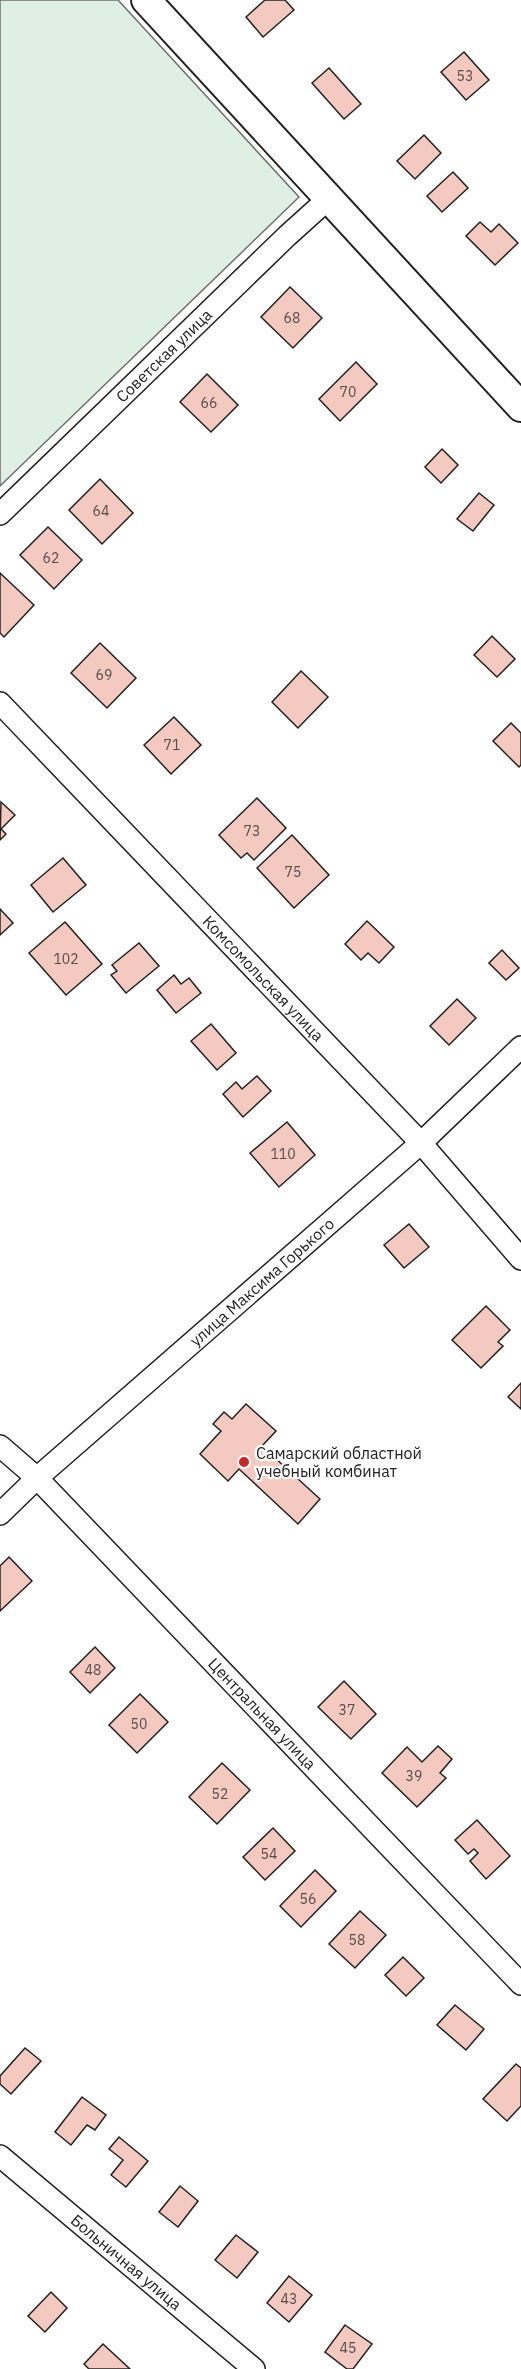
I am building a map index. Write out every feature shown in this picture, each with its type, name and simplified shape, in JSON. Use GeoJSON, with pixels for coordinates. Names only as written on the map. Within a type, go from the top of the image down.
{"type":"FeatureCollection","features":[{"type":"Feature","properties":{"kind":"street"},"geometry":{"type":"LineString","coordinates":[[146,0],[521,407]]}},
{"type":"Feature","properties":{"kind":"street","name":"Советская улица"},"geometry":{"type":"LineString","coordinates":[[0,514],[328,199]]}},
{"type":"Feature","properties":{"kind":"street","name":"Комсомольская улица"},"geometry":{"type":"LineString","coordinates":[[0,703],[421,1143],[521,1259]]}},
{"type":"Feature","properties":{"kind":"street","name":"улица Максима Горького"},"geometry":{"type":"LineString","coordinates":[[0,1514],[37,1478],[421,1143],[521,1047]]}},
{"type":"Feature","properties":{"kind":"street","name":"Центральная улица"},"geometry":{"type":"LineString","coordinates":[[0,1446],[37,1478],[521,1984]]}},
{"type":"Feature","properties":{"kind":"street","name":"Больничная улица"},"geometry":{"type":"LineString","coordinates":[[0,2156],[254,2369]]}},
{"type":"Feature","properties":{"kind":"green space"},"geometry":{"type":"Polygon","coordinates":[[[0,0],[118,0],[299,197],[0,486],[0,0]]]}},
{"type":"Feature","properties":{"kind":"building"},"geometry":{"type":"Polygon","coordinates":[[[265,0],[285,0],[294,10],[263,37],[246,17],[265,0]]]}},
{"type":"Feature","properties":{"kind":"building"},"geometry":{"type":"Polygon","coordinates":[[[464,52],[489,80],[466,100],[441,72],[464,52]]]}},
{"type":"Feature","properties":{"kind":"building"},"geometry":{"type":"Polygon","coordinates":[[[329,68],[361,104],[344,119],[312,83],[329,68]]]}},
{"type":"Feature","properties":{"kind":"building"},"geometry":{"type":"Polygon","coordinates":[[[424,135],[441,153],[415,179],[397,161],[424,135]]]}},
{"type":"Feature","properties":{"kind":"building"},"geometry":{"type":"Polygon","coordinates":[[[453,172],[468,188],[442,212],[427,196],[453,172]]]}},
{"type":"Feature","properties":{"kind":"building"},"geometry":{"type":"Polygon","coordinates":[[[480,222],[491,232],[499,224],[518,243],[495,265],[466,236],[480,222]]]}},
{"type":"Feature","properties":{"kind":"building"},"geometry":{"type":"Polygon","coordinates":[[[290,287],[322,318],[293,348],[261,317],[290,287]]]}},
{"type":"Feature","properties":{"kind":"building"},"geometry":{"type":"Polygon","coordinates":[[[356,362],[377,384],[340,421],[319,399],[356,362]]]}},
{"type":"Feature","properties":{"kind":"building"},"geometry":{"type":"Polygon","coordinates":[[[207,374],[238,405],[211,432],[180,402],[207,374]]]}},
{"type":"Feature","properties":{"kind":"building"},"geometry":{"type":"Polygon","coordinates":[[[442,449],[458,465],[441,483],[425,467],[442,449]]]}},
{"type":"Feature","properties":{"kind":"building"},"geometry":{"type":"Polygon","coordinates":[[[100,479],[133,513],[102,544],[69,510],[100,479]]]}},
{"type":"Feature","properties":{"kind":"building"},"geometry":{"type":"Polygon","coordinates":[[[479,493],[494,505],[473,531],[457,519],[479,493]]]}},
{"type":"Feature","properties":{"kind":"building"},"geometry":{"type":"Polygon","coordinates":[[[48,527],[82,560],[54,589],[20,555],[48,527]]]}},
{"type":"Feature","properties":{"kind":"building"},"geometry":{"type":"Polygon","coordinates":[[[0,573],[34,605],[4,637],[0,633],[0,573]]]}},
{"type":"Feature","properties":{"kind":"building"},"geometry":{"type":"Polygon","coordinates":[[[492,636],[515,659],[497,677],[474,655],[492,636]]]}},
{"type":"Feature","properties":{"kind":"building"},"geometry":{"type":"Polygon","coordinates":[[[100,643],[136,678],[107,708],[71,673],[100,643]]]}},
{"type":"Feature","properties":{"kind":"building"},"geometry":{"type":"Polygon","coordinates":[[[301,671],[328,697],[298,728],[272,702],[301,671]]]}},
{"type":"Feature","properties":{"kind":"building"},"geometry":{"type":"Polygon","coordinates":[[[174,717],[201,745],[171,774],[144,745],[174,717]]]}},
{"type":"Feature","properties":{"kind":"building"},"geometry":{"type":"Polygon","coordinates":[[[511,723],[521,733],[521,765],[519,767],[493,741],[511,723]]]}},
{"type":"Feature","properties":{"kind":"building"},"geometry":{"type":"Polygon","coordinates":[[[257,798],[286,828],[254,860],[247,853],[241,858],[219,835],[257,798]]]}},
{"type":"Feature","properties":{"kind":"building"},"geometry":{"type":"Polygon","coordinates":[[[1,802],[15,815],[1,829],[6,834],[0,840],[1,802]]]}},
{"type":"Feature","properties":{"kind":"building"},"geometry":{"type":"Polygon","coordinates":[[[292,835],[329,875],[294,908],[257,868],[292,835]]]}},
{"type":"Feature","properties":{"kind":"building"},"geometry":{"type":"Polygon","coordinates":[[[63,858],[86,885],[53,912],[31,885],[63,858]]]}},
{"type":"Feature","properties":{"kind":"building"},"geometry":{"type":"Polygon","coordinates":[[[0,909],[13,923],[0,935],[0,909]]]}},
{"type":"Feature","properties":{"kind":"building"},"geometry":{"type":"Polygon","coordinates":[[[367,921],[394,947],[379,963],[368,953],[361,960],[345,944],[367,921]]]}},
{"type":"Feature","properties":{"kind":"building"},"geometry":{"type":"Polygon","coordinates":[[[65,922],[102,964],[66,995],[29,953],[65,922]]]}},
{"type":"Feature","properties":{"kind":"building"},"geometry":{"type":"Polygon","coordinates":[[[139,943],[159,966],[126,993],[111,975],[117,971],[112,965],[139,943]]]}},
{"type":"Feature","properties":{"kind":"building"},"geometry":{"type":"Polygon","coordinates":[[[502,950],[519,968],[506,980],[489,963],[502,950]]]}},
{"type":"Feature","properties":{"kind":"building"},"geometry":{"type":"Polygon","coordinates":[[[174,975],[181,984],[189,978],[201,993],[176,1013],[157,990],[174,975]]]}},
{"type":"Feature","properties":{"kind":"building"},"geometry":{"type":"Polygon","coordinates":[[[457,999],[476,1018],[449,1045],[430,1026],[457,999]]]}},
{"type":"Feature","properties":{"kind":"building"},"geometry":{"type":"Polygon","coordinates":[[[211,1024],[236,1053],[217,1070],[191,1041],[211,1024]]]}},
{"type":"Feature","properties":{"kind":"building"},"geometry":{"type":"Polygon","coordinates":[[[257,1076],[271,1091],[243,1117],[223,1094],[236,1082],[242,1089],[257,1076]]]}},
{"type":"Feature","properties":{"kind":"building"},"geometry":{"type":"Polygon","coordinates":[[[287,1122],[315,1155],[279,1187],[250,1153],[287,1122]]]}},
{"type":"Feature","properties":{"kind":"building"},"geometry":{"type":"Polygon","coordinates":[[[409,1224],[429,1247],[404,1268],[384,1245],[409,1224]]]}},
{"type":"Feature","properties":{"kind":"building"},"geometry":{"type":"Polygon","coordinates":[[[486,1306],[510,1330],[498,1342],[503,1346],[481,1368],[452,1340],[486,1306]]]}},
{"type":"Feature","properties":{"kind":"building"},"geometry":{"type":"Polygon","coordinates":[[[521,1383],[521,1409],[508,1397],[521,1383]]]}},
{"type":"Feature","properties":{"kind":"building","name":"Самарский областной учебный комбинат"},"geometry":{"type":"Polygon","coordinates":[[[246,1404],[276,1431],[262,1446],[320,1499],[298,1524],[239,1469],[228,1481],[200,1454],[221,1431],[213,1424],[224,1412],[232,1419],[246,1404]]]}},
{"type":"Feature","properties":{"kind":"building"},"geometry":{"type":"Polygon","coordinates":[[[9,1557],[32,1581],[0,1611],[0,1566],[9,1557]]]}},
{"type":"Feature","properties":{"kind":"building"},"geometry":{"type":"Polygon","coordinates":[[[95,1647],[115,1668],[90,1693],[70,1672],[95,1647]]]}},
{"type":"Feature","properties":{"kind":"building"},"geometry":{"type":"Polygon","coordinates":[[[344,1681],[376,1714],[351,1739],[318,1707],[344,1681]]]}},
{"type":"Feature","properties":{"kind":"building"},"geometry":{"type":"Polygon","coordinates":[[[140,1694],[168,1722],[137,1753],[109,1725],[140,1694]]]}},
{"type":"Feature","properties":{"kind":"building"},"geometry":{"type":"Polygon","coordinates":[[[438,1746],[452,1759],[440,1773],[446,1778],[417,1807],[382,1773],[407,1747],[422,1762],[438,1746]]]}},
{"type":"Feature","properties":{"kind":"building"},"geometry":{"type":"Polygon","coordinates":[[[222,1763],[250,1790],[217,1824],[189,1797],[222,1763]]]}},
{"type":"Feature","properties":{"kind":"building"},"geometry":{"type":"Polygon","coordinates":[[[477,1820],[510,1856],[486,1879],[470,1861],[478,1853],[474,1849],[468,1854],[455,1840],[477,1820]]]}},
{"type":"Feature","properties":{"kind":"building"},"geometry":{"type":"Polygon","coordinates":[[[273,1828],[295,1851],[265,1880],[243,1857],[273,1828]]]}},
{"type":"Feature","properties":{"kind":"building"},"geometry":{"type":"Polygon","coordinates":[[[315,1870],[336,1891],[301,1927],[280,1906],[315,1870]]]}},
{"type":"Feature","properties":{"kind":"building"},"geometry":{"type":"Polygon","coordinates":[[[360,1911],[386,1935],[355,1968],[329,1944],[360,1911]]]}},
{"type":"Feature","properties":{"kind":"building"},"geometry":{"type":"Polygon","coordinates":[[[403,1957],[424,1978],[406,1996],[385,1975],[403,1957]]]}},
{"type":"Feature","properties":{"kind":"building"},"geometry":{"type":"Polygon","coordinates":[[[455,2005],[484,2029],[466,2050],[437,2025],[455,2005]]]}},
{"type":"Feature","properties":{"kind":"building"},"geometry":{"type":"Polygon","coordinates":[[[25,2048],[41,2061],[11,2094],[0,2084],[0,2076],[25,2048]]]}},
{"type":"Feature","properties":{"kind":"building"},"geometry":{"type":"Polygon","coordinates":[[[516,2064],[521,2068],[521,2106],[507,2121],[483,2099],[516,2064]]]}},
{"type":"Feature","properties":{"kind":"building"},"geometry":{"type":"Polygon","coordinates":[[[82,2097],[106,2115],[95,2130],[87,2125],[71,2145],[55,2132],[82,2097]]]}},
{"type":"Feature","properties":{"kind":"building"},"geometry":{"type":"Polygon","coordinates":[[[119,2137],[148,2161],[126,2187],[111,2175],[123,2160],[109,2149],[119,2137]]]}},
{"type":"Feature","properties":{"kind":"building"},"geometry":{"type":"Polygon","coordinates":[[[180,2186],[198,2201],[178,2227],[159,2212],[180,2186]]]}},
{"type":"Feature","properties":{"kind":"building"},"geometry":{"type":"Polygon","coordinates":[[[236,2235],[258,2252],[237,2278],[215,2260],[236,2235]]]}},
{"type":"Feature","properties":{"kind":"building"},"geometry":{"type":"Polygon","coordinates":[[[289,2276],[312,2295],[289,2322],[267,2303],[289,2276]]]}},
{"type":"Feature","properties":{"kind":"building"},"geometry":{"type":"Polygon","coordinates":[[[51,2292],[67,2308],[45,2332],[28,2316],[51,2292]]]}},
{"type":"Feature","properties":{"kind":"building"},"geometry":{"type":"Polygon","coordinates":[[[345,2325],[372,2344],[353,2369],[347,2369],[325,2352],[345,2325]]]}},
{"type":"Feature","properties":{"kind":"building"},"geometry":{"type":"Polygon","coordinates":[[[103,2344],[130,2369],[89,2369],[84,2364],[103,2344]]]}},
{"type":"Feature","properties":{"kind":"place","name":"Самарский областной учебный комбинат"},"geometry":{"type":"Point","coordinates":[244,1462]}}]}
